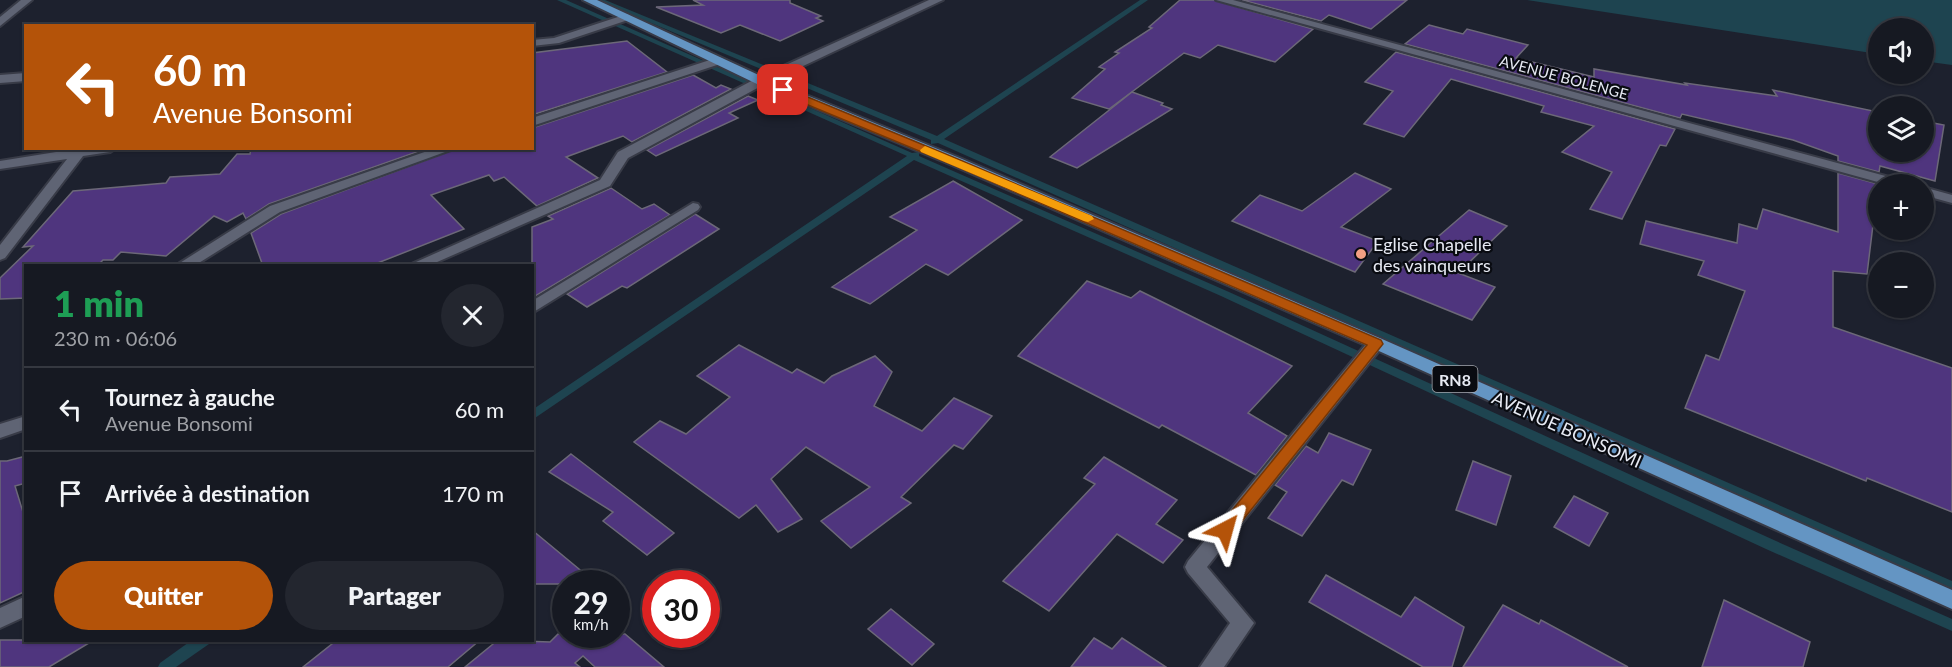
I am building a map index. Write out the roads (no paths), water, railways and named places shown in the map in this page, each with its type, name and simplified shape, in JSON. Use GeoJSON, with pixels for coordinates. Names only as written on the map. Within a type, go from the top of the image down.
{"type":"FeatureCollection","features":[{"type":"Feature","properties":{"kind":"main road","name":"AVENUE BONSOMI"},"geometry":{"type":"LineString","coordinates":[[588,0],[761,81],[957,162],[1376,344],[1952,600]]}},
{"type":"Feature","properties":{"kind":"street"},"geometry":{"type":"LineString","coordinates":[[0,23],[27,0]]}},
{"type":"Feature","properties":{"kind":"street"},"geometry":{"type":"LineString","coordinates":[[419,264],[605,183],[623,155],[761,81],[938,0]]}},
{"type":"Feature","properties":{"kind":"street","name":"AVENUE BOLENGE"},"geometry":{"type":"LineString","coordinates":[[1221,0],[1868,176]]}},
{"type":"Feature","properties":{"kind":"street"},"geometry":{"type":"LineString","coordinates":[[534,43],[555,41],[627,17]]}},
{"type":"Feature","properties":{"kind":"street"},"geometry":{"type":"LineString","coordinates":[[534,121],[719,61]]}},
{"type":"Feature","properties":{"kind":"street"},"geometry":{"type":"LineString","coordinates":[[0,79],[24,77]]}},
{"type":"Feature","properties":{"kind":"street"},"geometry":{"type":"LineString","coordinates":[[0,165],[99,150]]}},
{"type":"Feature","properties":{"kind":"street"},"geometry":{"type":"LineString","coordinates":[[185,264],[275,209],[444,150]]}},
{"type":"Feature","properties":{"kind":"street"},"geometry":{"type":"LineString","coordinates":[[0,255],[78,154]]}},
{"type":"Feature","properties":{"kind":"street"},"geometry":{"type":"LineString","coordinates":[[1934,194],[1952,199]]}},
{"type":"Feature","properties":{"kind":"street"},"geometry":{"type":"LineString","coordinates":[[534,308],[693,207]]}},
{"type":"Feature","properties":{"kind":"street"},"geometry":{"type":"LineString","coordinates":[[1211,667],[1243,623],[1195,567],[1376,344]]}},
{"type":"Feature","properties":{"kind":"street"},"geometry":{"type":"LineString","coordinates":[[0,431],[24,423]]}},
{"type":"Feature","properties":{"kind":"street"},"geometry":{"type":"LineString","coordinates":[[0,619],[24,606]]}},
{"type":"Feature","properties":{"kind":"water"},"geometry":{"type":"Polygon","coordinates":[[[1527,0],[1952,0],[1952,65],[1934,63],[1934,18],[1868,18],[1868,52],[1527,0]]]}},
{"type":"Feature","properties":{"kind":"waterway"},"geometry":{"type":"LineString","coordinates":[[560,0],[913,156]]}},
{"type":"Feature","properties":{"kind":"waterway"},"geometry":{"type":"LineString","coordinates":[[599,0],[937,140]]}},
{"type":"Feature","properties":{"kind":"waterway"},"geometry":{"type":"LineString","coordinates":[[937,140],[1145,0]]}},
{"type":"Feature","properties":{"kind":"waterway"},"geometry":{"type":"LineString","coordinates":[[934,142],[937,140]]}},
{"type":"Feature","properties":{"kind":"waterway"},"geometry":{"type":"LineString","coordinates":[[937,140],[1952,587]]}},
{"type":"Feature","properties":{"kind":"waterway"},"geometry":{"type":"LineString","coordinates":[[534,415],[913,156]]}},
{"type":"Feature","properties":{"kind":"waterway"},"geometry":{"type":"LineString","coordinates":[[913,156],[1225,294],[1771,545],[1952,625]]}},
{"type":"Feature","properties":{"kind":"waterway"},"geometry":{"type":"LineString","coordinates":[[165,667],[201,642]]}},
{"type":"Feature","properties":{"kind":"place","name":"Eglise Chapelle des vainqueurs"},"geometry":{"type":"Point","coordinates":[1361,254]}}]}
